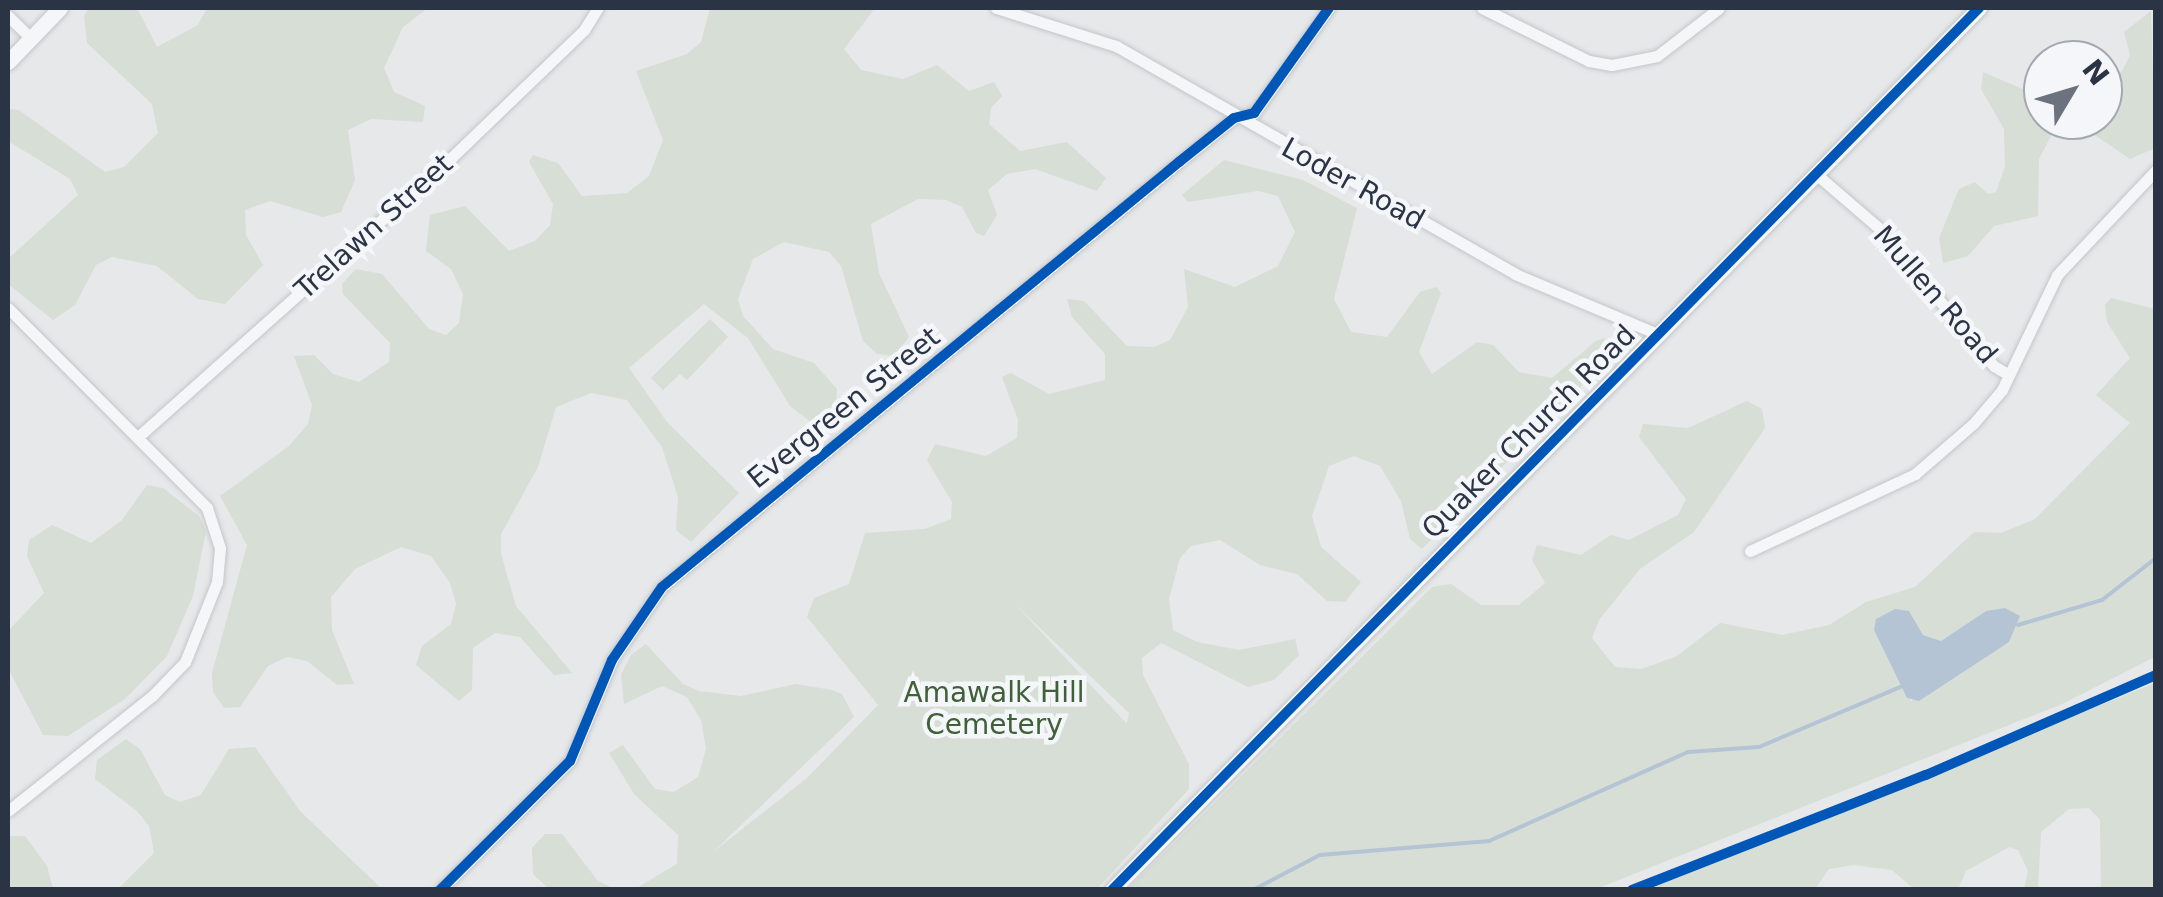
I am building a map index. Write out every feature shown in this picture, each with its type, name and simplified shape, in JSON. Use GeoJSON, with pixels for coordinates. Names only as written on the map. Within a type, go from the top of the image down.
{"type":"FeatureCollection","features":[{"type":"Feature","properties":{"kind":"street"},"geometry":{"type":"LineString","coordinates":[[8,62],[60,8]]}},
{"type":"Feature","properties":{"kind":"street","name":"Trelawn Street"},"geometry":{"type":"LineString","coordinates":[[138,436],[451,158],[584,30],[598,8]]}},
{"type":"Feature","properties":{"kind":"street","name":"Loder Road"},"geometry":{"type":"LineString","coordinates":[[996,8],[1102,39],[1234,118],[1515,274],[1658,334]]}},
{"type":"Feature","properties":{"kind":"street","name":"Evergreen Street"},"geometry":{"type":"LineString","coordinates":[[440,890],[570,761],[612,660],[662,586],[1234,118],[1254,113],[1328,8]]}},
{"type":"Feature","properties":{"kind":"street"},"geometry":{"type":"LineString","coordinates":[[1482,8],[1589,61],[1612,64],[1657,56],[1719,8]]}},
{"type":"Feature","properties":{"kind":"street","name":"Quaker Church Road"},"geometry":{"type":"LineString","coordinates":[[1112,890],[1979,8]]}},
{"type":"Feature","properties":{"kind":"street"},"geometry":{"type":"LineString","coordinates":[[8,16],[30,38]]}},
{"type":"Feature","properties":{"kind":"street"},"geometry":{"type":"LineString","coordinates":[[1750,550],[1915,474],[1973,424],[2009,375],[2057,275],[2156,170]]}},
{"type":"Feature","properties":{"kind":"street","name":"Mullen Road"},"geometry":{"type":"LineString","coordinates":[[1816,174],[1881,230],[1983,353],[2009,375]]}},
{"type":"Feature","properties":{"kind":"street"},"geometry":{"type":"LineString","coordinates":[[8,308],[207,508],[220,548],[217,582],[185,662],[152,696],[8,810]]}},
{"type":"Feature","properties":{"kind":"green space"},"geometry":{"type":"Polygon","coordinates":[[[89,8],[137,8],[157,47],[198,25],[207,8],[428,8],[403,27],[384,68],[394,92],[425,106],[423,122],[371,119],[348,130],[355,180],[341,212],[323,217],[270,201],[245,210],[246,235],[263,265],[225,304],[198,299],[157,266],[112,257],[96,265],[75,305],[53,320],[8,284],[8,259],[78,195],[70,179],[8,141],[8,109],[19,110],[105,172],[124,167],[158,133],[152,104],[87,43],[84,16],[89,8]]]}},
{"type":"Feature","properties":{"kind":"green space"},"geometry":{"type":"Polygon","coordinates":[[[710,8],[875,8],[844,49],[861,70],[903,79],[937,65],[969,91],[994,82],[1002,96],[991,108],[989,124],[1020,151],[1067,142],[1106,178],[1097,191],[1035,169],[1007,174],[988,190],[997,215],[984,236],[976,233],[962,207],[946,200],[918,199],[871,224],[879,273],[909,337],[894,356],[877,354],[863,341],[841,266],[829,252],[784,242],[753,259],[738,299],[743,316],[773,349],[814,363],[837,389],[835,411],[811,422],[790,406],[748,338],[704,304],[629,368],[667,422],[739,493],[691,542],[676,530],[678,497],[662,447],[627,400],[591,393],[556,407],[538,467],[501,534],[501,554],[516,606],[572,673],[554,675],[520,637],[495,633],[473,648],[472,690],[459,701],[416,665],[422,646],[451,624],[456,604],[450,583],[431,556],[401,547],[355,569],[331,597],[332,630],[354,684],[337,685],[307,661],[287,657],[268,666],[240,707],[224,708],[213,692],[212,673],[247,545],[220,496],[289,446],[308,424],[312,405],[294,356],[314,355],[333,374],[359,382],[389,362],[390,343],[343,294],[342,284],[356,269],[382,274],[429,329],[446,335],[459,323],[463,294],[451,269],[426,251],[430,215],[465,206],[509,251],[535,241],[550,225],[553,204],[529,162],[533,155],[558,163],[582,196],[627,193],[649,176],[663,140],[636,71],[687,54],[701,42],[710,8]]]}},
{"type":"Feature","properties":{"kind":"green space"},"geometry":{"type":"Polygon","coordinates":[[[2151,11],[2155,148],[2130,159],[2102,140],[2123,140],[2123,69],[2130,55],[2124,32],[2151,11]]]}},
{"type":"Feature","properties":{"kind":"green space"},"geometry":{"type":"Polygon","coordinates":[[[1983,72],[2023,89],[2023,140],[2049,140],[2039,159],[2038,216],[1994,226],[1968,256],[1943,263],[1939,238],[1959,189],[1975,182],[1988,194],[1996,192],[2005,166],[2004,129],[1981,89],[1983,72]]]}},
{"type":"Feature","properties":{"kind":"green space","name":"Amawalk Hill Cemetery"},"geometry":{"type":"Polygon","coordinates":[[[1224,160],[1303,180],[1357,208],[1334,299],[1351,332],[1387,337],[1420,292],[1436,287],[1441,293],[1419,352],[1432,374],[1477,342],[1493,345],[1519,372],[1552,378],[1596,341],[1604,338],[1618,348],[1422,549],[1410,539],[1401,501],[1380,466],[1354,456],[1329,466],[1312,516],[1321,547],[1361,582],[1345,602],[1327,601],[1297,574],[1260,565],[1220,540],[1191,546],[1180,558],[1169,599],[1173,630],[1197,642],[1239,650],[1295,639],[1299,655],[1274,680],[1248,687],[1161,643],[1142,658],[1143,675],[1189,764],[1189,789],[1097,889],[635,889],[677,864],[678,835],[634,794],[609,753],[623,745],[655,789],[674,792],[698,777],[706,749],[701,720],[687,697],[662,686],[624,704],[621,675],[631,655],[646,644],[683,684],[699,691],[741,696],[796,684],[832,690],[842,694],[854,717],[713,852],[807,778],[878,705],[807,617],[814,598],[849,584],[865,533],[925,529],[951,519],[952,502],[927,460],[935,444],[986,456],[1017,438],[1018,420],[1002,377],[1011,373],[1049,394],[1105,380],[1105,354],[1072,317],[1067,299],[1084,301],[1127,346],[1154,347],[1170,340],[1188,307],[1184,269],[1235,287],[1278,266],[1295,232],[1278,196],[1258,191],[1188,202],[1182,195],[1224,160]],[[1015,604],[1126,723],[1129,713],[1015,604]]]}},
{"type":"Feature","properties":{"kind":"green space"},"geometry":{"type":"Polygon","coordinates":[[[2111,298],[2155,309],[2155,657],[2062,704],[1596,889],[1128,889],[1432,587],[1451,584],[1481,605],[1519,605],[1545,583],[1532,560],[1537,545],[1581,555],[1611,535],[1629,540],[1678,515],[1686,499],[1639,437],[1643,424],[1688,428],[1747,401],[1762,409],[1765,428],[1694,532],[1640,569],[1599,620],[1592,638],[1615,667],[1642,669],[1677,656],[1720,623],[1782,635],[1829,625],[1866,602],[1915,587],[1974,532],[2001,533],[2035,519],[2130,423],[2096,395],[2130,358],[2107,322],[2105,305],[2111,298]],[[1909,611],[1874,630],[1911,701],[2009,642],[1986,611],[1941,641],[1923,635],[1909,611]]]}},
{"type":"Feature","properties":{"kind":"green space"},"geometry":{"type":"Polygon","coordinates":[[[710,319],[728,337],[687,380],[680,374],[663,390],[651,378],[710,319]]]}},
{"type":"Feature","properties":{"kind":"green space"},"geometry":{"type":"Polygon","coordinates":[[[147,485],[163,488],[199,516],[206,531],[193,596],[167,656],[125,699],[68,736],[43,735],[8,668],[8,631],[44,593],[27,556],[29,540],[52,525],[91,543],[122,520],[147,485]]]}},
{"type":"Feature","properties":{"kind":"green space"},"geometry":{"type":"Polygon","coordinates":[[[2155,683],[2155,889],[2101,889],[2100,820],[2089,808],[2069,809],[2041,832],[2038,889],[2024,889],[2028,871],[2018,850],[2009,847],[1966,871],[1958,889],[1914,889],[1892,870],[1854,865],[1829,869],[1815,889],[1649,889],[2155,683]]]}},
{"type":"Feature","properties":{"kind":"green space"},"geometry":{"type":"Polygon","coordinates":[[[126,739],[140,749],[165,795],[180,802],[201,795],[229,749],[255,747],[300,811],[382,889],[118,889],[154,853],[149,826],[137,811],[95,779],[97,760],[126,739]]]}},
{"type":"Feature","properties":{"kind":"green space"},"geometry":{"type":"Polygon","coordinates":[[[545,834],[562,834],[597,880],[614,889],[549,889],[533,874],[532,848],[545,834]]]}},
{"type":"Feature","properties":{"kind":"green space"},"geometry":{"type":"Polygon","coordinates":[[[8,836],[25,836],[47,866],[53,889],[8,889],[8,836]]]}},
{"type":"Feature","properties":{"kind":"water"},"geometry":{"type":"Polygon","coordinates":[[[2005,608],[2020,616],[2009,642],[1919,701],[1907,698],[1874,630],[1876,619],[1895,609],[1909,611],[1923,635],[1941,641],[1986,611],[2005,608]]]}},
{"type":"Feature","properties":{"kind":"waterway"},"geometry":{"type":"LineString","coordinates":[[2018,625],[2102,600],[2156,558]]}},
{"type":"Feature","properties":{"kind":"waterway"},"geometry":{"type":"LineString","coordinates":[[1253,890],[1320,855],[1489,841],[1688,752],[1759,747],[1905,685]]}},
{"type":"Feature","properties":{"kind":"cycle path"},"geometry":{"type":"LineString","coordinates":[[440,890],[570,761],[612,660],[662,587],[1179,162],[1234,118],[1254,113],[1329,8]]}},
{"type":"Feature","properties":{"kind":"cycle path"},"geometry":{"type":"LineString","coordinates":[[1112,890],[1979,8]]}},
{"type":"Feature","properties":{"kind":"cycle path"},"geometry":{"type":"LineString","coordinates":[[1632,890],[1926,775],[2156,675]]}}]}
